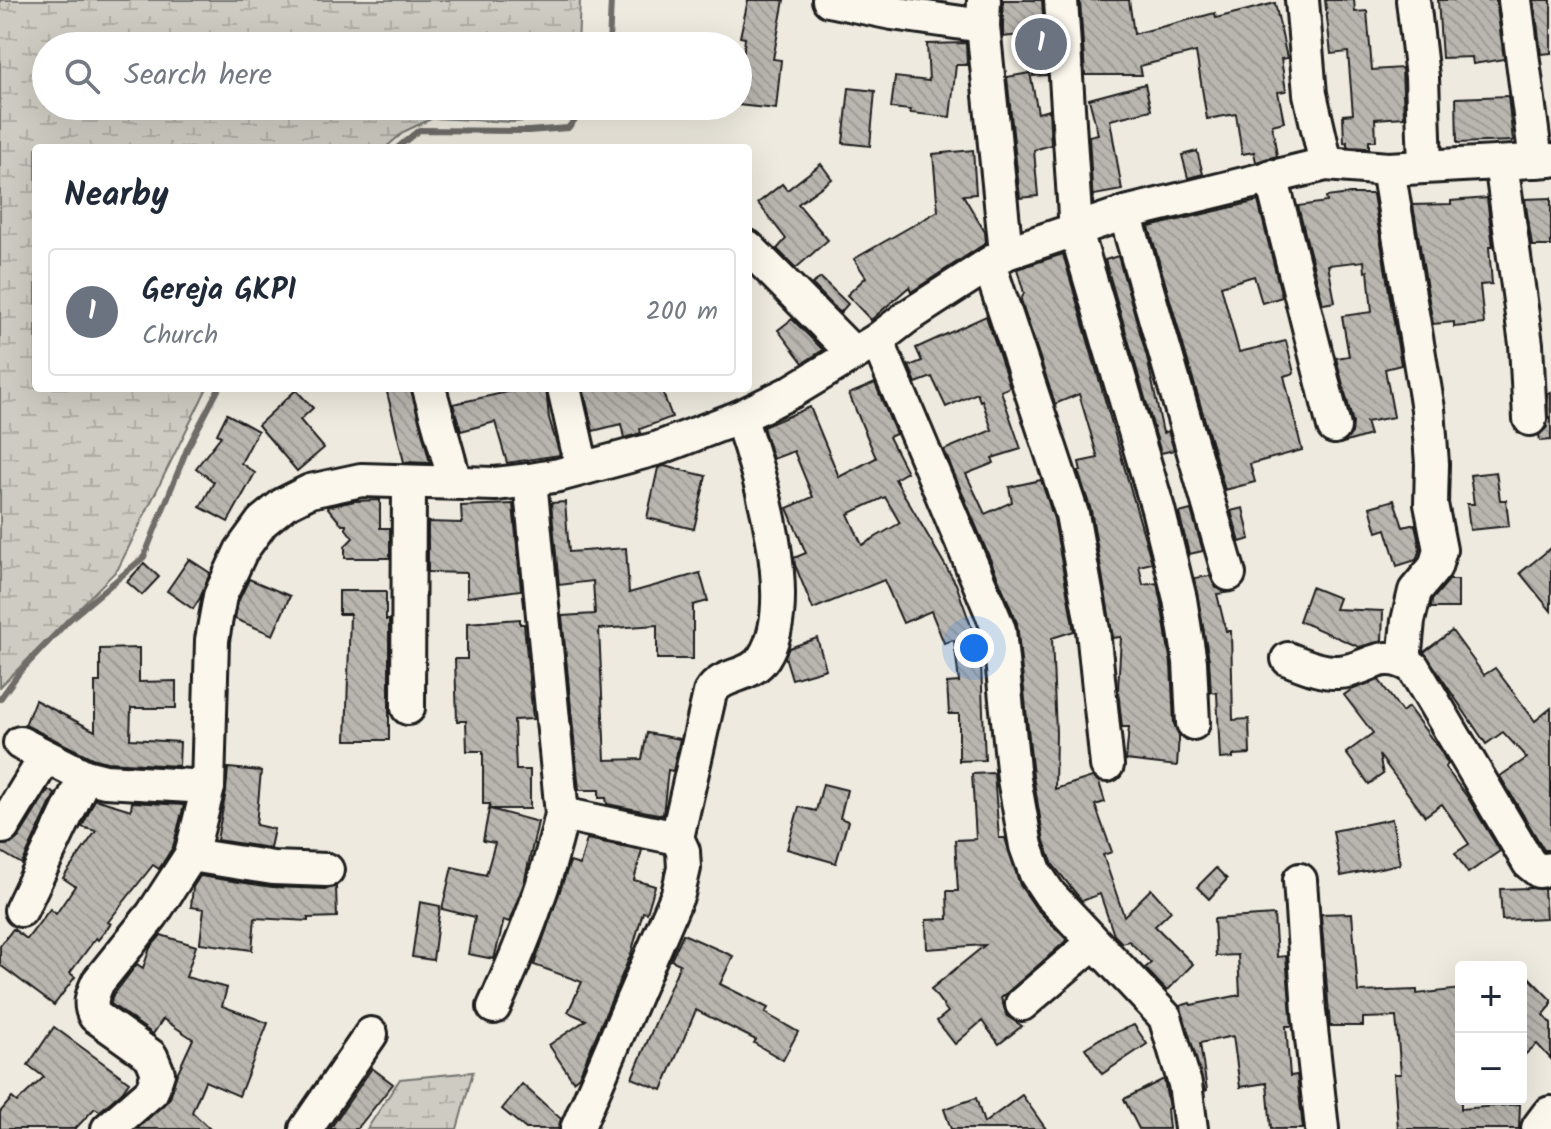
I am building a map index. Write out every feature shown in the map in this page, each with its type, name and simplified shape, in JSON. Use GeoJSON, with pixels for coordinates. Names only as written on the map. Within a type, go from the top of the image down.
{"type":"FeatureCollection","features":[{"type":"Feature","properties":{"kind":"main road"},"geometry":{"type":"LineString","coordinates":[[1542,1129],[1551,1117]]}},
{"type":"Feature","properties":{"kind":"street"},"geometry":{"type":"LineString","coordinates":[[829,0],[892,13],[983,13],[998,259],[1072,514],[1093,630],[1107,765]]}},
{"type":"Feature","properties":{"kind":"street"},"geometry":{"type":"LineString","coordinates":[[1061,0],[1076,231],[1158,509],[1180,599],[1190,662],[1193,723]]}},
{"type":"Feature","properties":{"kind":"street"},"geometry":{"type":"LineString","coordinates":[[1302,0],[1310,94],[1326,164]]}},
{"type":"Feature","properties":{"kind":"street"},"geometry":{"type":"LineString","coordinates":[[1413,0],[1422,77],[1425,166]]}},
{"type":"Feature","properties":{"kind":"street"},"geometry":{"type":"LineString","coordinates":[[108,1129],[152,1091],[158,1073],[151,1056],[95,1016],[92,1010],[93,994],[98,982],[152,915],[191,855],[208,787],[212,640],[220,596],[241,551],[262,522],[284,504],[310,491],[361,480],[495,484],[530,480],[659,448],[740,417],[791,392],[866,347],[998,259],[1125,213],[1326,164],[1388,169],[1544,161],[1515,0]]}},
{"type":"Feature","properties":{"kind":"street"},"geometry":{"type":"LineString","coordinates":[[1501,163],[1526,344],[1530,419]]}},
{"type":"Feature","properties":{"kind":"street"},"geometry":{"type":"LineString","coordinates":[[1388,169],[1428,409],[1431,504],[1440,550],[1435,567],[1422,580],[1412,600],[1404,661]]}},
{"type":"Feature","properties":{"kind":"street"},"geometry":{"type":"LineString","coordinates":[[1271,176],[1334,427]]}},
{"type":"Feature","properties":{"kind":"street"},"geometry":{"type":"LineString","coordinates":[[1125,213],[1229,574]]}},
{"type":"Feature","properties":{"kind":"street"},"geometry":{"type":"LineString","coordinates":[[752,250],[866,347],[999,630],[1014,779],[1031,860],[1050,895],[1165,1017],[1185,1084],[1191,1129]]}},
{"type":"Feature","properties":{"kind":"street"},"geometry":{"type":"LineString","coordinates":[[430,392],[455,482]]}},
{"type":"Feature","properties":{"kind":"street"},"geometry":{"type":"LineString","coordinates":[[565,392],[582,468]]}},
{"type":"Feature","properties":{"kind":"street"},"geometry":{"type":"LineString","coordinates":[[586,1123],[678,894],[684,868],[683,851],[677,838],[710,693],[721,681],[756,667],[771,645],[777,594],[771,523],[761,478],[740,417]]}},
{"type":"Feature","properties":{"kind":"street"},"geometry":{"type":"LineString","coordinates":[[494,1007],[521,948],[550,867],[562,814],[530,480]]}},
{"type":"Feature","properties":{"kind":"street"},"geometry":{"type":"LineString","coordinates":[[408,708],[409,482]]}},
{"type":"Feature","properties":{"kind":"street"},"geometry":{"type":"LineString","coordinates":[[1288,659],[1319,671],[1342,672],[1374,660],[1392,658],[1413,667],[1529,863],[1539,871],[1551,869]]}},
{"type":"Feature","properties":{"kind":"street"},"geometry":{"type":"LineString","coordinates":[[3,827],[33,750],[85,776],[105,781],[208,787]]}},
{"type":"Feature","properties":{"kind":"street"},"geometry":{"type":"LineString","coordinates":[[21,910],[85,776]]}},
{"type":"Feature","properties":{"kind":"street"},"geometry":{"type":"LineString","coordinates":[[562,814],[677,838]]}},
{"type":"Feature","properties":{"kind":"street"},"geometry":{"type":"LineString","coordinates":[[191,855],[273,868],[327,870]]}},
{"type":"Feature","properties":{"kind":"street"},"geometry":{"type":"LineString","coordinates":[[1300,880],[1309,1011],[1322,1129]]}},
{"type":"Feature","properties":{"kind":"street"},"geometry":{"type":"LineString","coordinates":[[1022,1004],[1093,943]]}},
{"type":"Feature","properties":{"kind":"street"},"geometry":{"type":"LineString","coordinates":[[306,1129],[371,1034]]}},
{"type":"Feature","properties":{"kind":"green space"},"geometry":{"type":"Polygon","coordinates":[[[0,0],[580,0],[579,32],[32,32],[32,120],[429,120],[405,131],[390,144],[32,144],[32,392],[205,392],[118,569],[0,687],[0,0]]]}},
{"type":"Feature","properties":{"kind":"green space"},"geometry":{"type":"Polygon","coordinates":[[[473,120],[536,120],[513,122],[473,120]]]}},
{"type":"Feature","properties":{"kind":"green space"},"geometry":{"type":"Polygon","coordinates":[[[473,1072],[457,1129],[367,1129],[400,1079],[473,1072]]]}},
{"type":"Feature","properties":{"kind":"building"},"geometry":{"type":"Polygon","coordinates":[[[748,0],[784,0],[773,59],[781,60],[776,109],[752,106],[752,32],[741,32],[748,0]]]}},
{"type":"Feature","properties":{"kind":"building"},"geometry":{"type":"Polygon","coordinates":[[[1003,0],[1042,0],[1047,75],[1033,76],[1032,34],[1003,37],[1003,0]]]}},
{"type":"Feature","properties":{"kind":"building"},"geometry":{"type":"Polygon","coordinates":[[[1080,0],[1129,0],[1134,34],[1215,13],[1216,18],[1275,3],[1287,58],[1281,59],[1286,91],[1278,92],[1284,122],[1272,125],[1277,156],[1256,162],[1254,152],[1242,154],[1236,114],[1207,119],[1196,52],[1140,66],[1142,75],[1085,75],[1080,0]]]}},
{"type":"Feature","properties":{"kind":"building"},"geometry":{"type":"Polygon","coordinates":[[[1325,0],[1354,0],[1355,12],[1367,11],[1372,70],[1402,68],[1404,117],[1375,119],[1376,141],[1369,141],[1369,148],[1347,147],[1347,142],[1344,143],[1343,115],[1353,114],[1348,52],[1331,54],[1325,0]]]}},
{"type":"Feature","properties":{"kind":"building"},"geometry":{"type":"Polygon","coordinates":[[[1438,0],[1496,0],[1504,59],[1473,64],[1472,57],[1442,58],[1438,0]]]}},
{"type":"Feature","properties":{"kind":"building"},"geometry":{"type":"Polygon","coordinates":[[[1534,0],[1551,0],[1551,53],[1541,54],[1534,0]]]}},
{"type":"Feature","properties":{"kind":"building"},"geometry":{"type":"Polygon","coordinates":[[[966,43],[967,65],[956,65],[950,117],[891,108],[895,77],[929,81],[927,44],[966,43]]]}},
{"type":"Feature","properties":{"kind":"building"},"geometry":{"type":"Polygon","coordinates":[[[1030,73],[1038,113],[1049,110],[1051,145],[1034,150],[1038,196],[1020,198],[1007,77],[1030,73]]]}},
{"type":"Feature","properties":{"kind":"building"},"geometry":{"type":"Polygon","coordinates":[[[1145,84],[1151,110],[1110,120],[1122,190],[1094,195],[1093,204],[1089,136],[1098,134],[1089,99],[1145,84]]]}},
{"type":"Feature","properties":{"kind":"building"},"geometry":{"type":"Polygon","coordinates":[[[849,88],[875,91],[870,146],[843,143],[849,88]]]}},
{"type":"Feature","properties":{"kind":"building"},"geometry":{"type":"Polygon","coordinates":[[[1508,96],[1513,141],[1457,143],[1456,98],[1508,96]]]}},
{"type":"Feature","properties":{"kind":"building"},"geometry":{"type":"Polygon","coordinates":[[[973,150],[976,194],[963,195],[985,232],[986,243],[911,292],[909,287],[871,320],[847,295],[866,277],[854,259],[938,211],[933,154],[973,150]]]}},
{"type":"Feature","properties":{"kind":"building"},"geometry":{"type":"Polygon","coordinates":[[[1197,151],[1203,174],[1188,178],[1182,155],[1197,151]]]}},
{"type":"Feature","properties":{"kind":"building"},"geometry":{"type":"Polygon","coordinates":[[[821,164],[832,179],[798,204],[828,240],[796,268],[777,249],[786,239],[758,203],[782,184],[787,190],[821,164]]]}},
{"type":"Feature","properties":{"kind":"building"},"geometry":{"type":"Polygon","coordinates":[[[1373,194],[1401,365],[1385,369],[1394,417],[1366,422],[1370,435],[1343,443],[1352,433],[1353,423],[1336,358],[1349,356],[1342,316],[1372,312],[1368,271],[1365,272],[1364,261],[1328,265],[1335,302],[1323,304],[1298,206],[1327,202],[1326,197],[1373,194]]]}},
{"type":"Feature","properties":{"kind":"building"},"geometry":{"type":"Polygon","coordinates":[[[1487,198],[1493,247],[1489,247],[1492,284],[1480,285],[1484,324],[1454,327],[1454,322],[1433,324],[1413,205],[1451,204],[1451,201],[1487,198]]]}},
{"type":"Feature","properties":{"kind":"building"},"geometry":{"type":"Polygon","coordinates":[[[1551,198],[1551,246],[1532,246],[1525,199],[1551,198]]]}},
{"type":"Feature","properties":{"kind":"building"},"geometry":{"type":"Polygon","coordinates":[[[1258,201],[1282,297],[1262,303],[1254,276],[1221,286],[1239,352],[1286,341],[1294,373],[1284,376],[1302,450],[1250,464],[1255,482],[1225,490],[1149,227],[1258,201]]]}},
{"type":"Feature","properties":{"kind":"building"},"geometry":{"type":"Polygon","coordinates":[[[1063,254],[1152,563],[1139,566],[1143,585],[1157,583],[1171,664],[1174,724],[1179,735],[1177,766],[1126,760],[1129,727],[1122,727],[1118,690],[1121,637],[1113,638],[1091,510],[1078,471],[1081,471],[1079,462],[1098,458],[1079,394],[1055,404],[1021,300],[1024,293],[1017,269],[1063,254]]]}},
{"type":"Feature","properties":{"kind":"building"},"geometry":{"type":"Polygon","coordinates":[[[1118,256],[1147,357],[1163,433],[1168,431],[1174,450],[1161,453],[1105,260],[1118,256]]]}},
{"type":"Feature","properties":{"kind":"building"},"geometry":{"type":"Polygon","coordinates":[[[821,278],[848,304],[840,313],[812,284],[821,278]]]}},
{"type":"Feature","properties":{"kind":"building"},"geometry":{"type":"Polygon","coordinates":[[[986,316],[1010,387],[1001,391],[1021,449],[992,458],[994,463],[966,474],[985,514],[1012,502],[1009,487],[1041,480],[1054,519],[1074,631],[1052,638],[1055,789],[1092,777],[1099,782],[1105,802],[1095,805],[1112,852],[1103,855],[1124,916],[1151,889],[1171,911],[1155,926],[1193,964],[1167,991],[1145,968],[1151,963],[1129,941],[1122,943],[1114,935],[1100,894],[1082,901],[1053,865],[1044,841],[1033,776],[1017,623],[944,450],[992,430],[977,393],[946,407],[932,377],[916,383],[909,366],[922,361],[916,348],[986,316]]]}},
{"type":"Feature","properties":{"kind":"building"},"geometry":{"type":"Polygon","coordinates":[[[792,319],[823,350],[803,363],[778,330],[792,319]]]}},
{"type":"Feature","properties":{"kind":"building"},"geometry":{"type":"Polygon","coordinates":[[[875,383],[896,434],[889,437],[907,472],[895,479],[956,584],[976,640],[980,640],[985,760],[959,761],[959,714],[949,714],[947,683],[959,682],[954,640],[944,643],[931,611],[903,623],[884,580],[813,609],[795,565],[794,558],[806,553],[787,508],[813,497],[794,451],[773,459],[763,427],[810,407],[839,477],[876,458],[849,394],[875,383]],[[885,497],[848,514],[862,545],[900,523],[885,497]]]}},
{"type":"Feature","properties":{"kind":"building"},"geometry":{"type":"Polygon","coordinates":[[[294,392],[298,392],[313,408],[300,420],[324,448],[297,471],[258,425],[294,392]]]}},
{"type":"Feature","properties":{"kind":"building"},"geometry":{"type":"Polygon","coordinates":[[[387,392],[412,392],[430,463],[404,462],[387,392]]]}},
{"type":"Feature","properties":{"kind":"building"},"geometry":{"type":"Polygon","coordinates":[[[508,392],[546,392],[549,418],[560,455],[507,463],[495,422],[461,431],[453,404],[508,392]]]}},
{"type":"Feature","properties":{"kind":"building"},"geometry":{"type":"Polygon","coordinates":[[[584,392],[663,392],[672,417],[624,438],[621,424],[593,431],[584,392]]]}},
{"type":"Feature","properties":{"kind":"building"},"geometry":{"type":"Polygon","coordinates":[[[1551,392],[1551,440],[1540,441],[1539,435],[1547,427],[1548,393],[1551,392]]]}},
{"type":"Feature","properties":{"kind":"building"},"geometry":{"type":"Polygon","coordinates":[[[227,414],[258,431],[241,463],[255,473],[228,522],[200,507],[214,482],[196,468],[221,436],[217,434],[227,414]]]}},
{"type":"Feature","properties":{"kind":"building"},"geometry":{"type":"Polygon","coordinates":[[[664,466],[706,476],[694,529],[647,518],[658,468],[664,466]]]}},
{"type":"Feature","properties":{"kind":"building"},"geometry":{"type":"Polygon","coordinates":[[[1496,472],[1500,500],[1506,500],[1509,526],[1470,530],[1467,504],[1474,504],[1470,475],[1496,472]]]}},
{"type":"Feature","properties":{"kind":"building"},"geometry":{"type":"Polygon","coordinates":[[[380,500],[380,528],[390,528],[390,558],[345,558],[345,546],[353,538],[346,525],[342,525],[327,507],[380,500]]]}},
{"type":"Feature","properties":{"kind":"building"},"geometry":{"type":"Polygon","coordinates":[[[1394,500],[1403,527],[1415,524],[1420,549],[1416,560],[1397,566],[1386,529],[1377,532],[1370,507],[1394,500]]]}},
{"type":"Feature","properties":{"kind":"building"},"geometry":{"type":"Polygon","coordinates":[[[565,502],[569,552],[626,548],[629,593],[700,573],[708,601],[693,605],[693,659],[657,659],[657,625],[599,629],[605,760],[642,759],[647,733],[680,739],[673,771],[668,770],[663,815],[607,804],[606,798],[599,798],[599,790],[579,790],[562,616],[595,614],[593,581],[559,585],[551,503],[565,502]]]}},
{"type":"Feature","properties":{"kind":"building"},"geometry":{"type":"Polygon","coordinates":[[[513,504],[521,590],[467,597],[467,573],[428,572],[428,522],[462,523],[461,506],[513,504]]]}},
{"type":"Feature","properties":{"kind":"building"},"geometry":{"type":"Polygon","coordinates":[[[1243,508],[1250,539],[1240,542],[1231,511],[1243,508]]]}},
{"type":"Feature","properties":{"kind":"building"},"geometry":{"type":"Polygon","coordinates":[[[1191,510],[1203,551],[1189,554],[1179,513],[1191,510]]]}},
{"type":"Feature","properties":{"kind":"building"},"geometry":{"type":"Polygon","coordinates":[[[1551,548],[1551,611],[1520,573],[1551,548]]]}},
{"type":"Feature","properties":{"kind":"building"},"geometry":{"type":"Polygon","coordinates":[[[189,559],[210,573],[193,609],[167,591],[189,559]]]}},
{"type":"Feature","properties":{"kind":"building"},"geometry":{"type":"Polygon","coordinates":[[[144,563],[159,577],[142,595],[127,582],[144,563]]]}},
{"type":"Feature","properties":{"kind":"building"},"geometry":{"type":"Polygon","coordinates":[[[1210,576],[1216,588],[1232,592],[1217,594],[1226,631],[1231,631],[1233,720],[1249,719],[1250,754],[1233,755],[1233,758],[1220,759],[1217,693],[1211,692],[1209,659],[1194,578],[1210,576]]]}},
{"type":"Feature","properties":{"kind":"building"},"geometry":{"type":"Polygon","coordinates":[[[249,579],[290,596],[273,635],[235,619],[238,602],[249,579]]]}},
{"type":"Feature","properties":{"kind":"building"},"geometry":{"type":"Polygon","coordinates":[[[1449,580],[1458,580],[1458,608],[1431,608],[1432,600],[1449,580]]]}},
{"type":"Feature","properties":{"kind":"building"},"geometry":{"type":"Polygon","coordinates":[[[1311,587],[1339,598],[1335,609],[1383,611],[1382,641],[1359,647],[1299,621],[1311,587]]]}},
{"type":"Feature","properties":{"kind":"building"},"geometry":{"type":"Polygon","coordinates":[[[339,591],[386,591],[386,620],[389,620],[389,740],[346,740],[350,614],[339,614],[339,591]]]}},
{"type":"Feature","properties":{"kind":"building"},"geometry":{"type":"Polygon","coordinates":[[[520,619],[520,624],[524,624],[533,719],[514,720],[516,770],[530,770],[530,809],[490,809],[538,822],[524,883],[509,922],[504,920],[494,959],[468,954],[475,917],[442,909],[452,867],[486,875],[495,843],[483,841],[490,804],[483,804],[483,751],[467,751],[466,721],[457,721],[455,659],[467,659],[467,623],[520,619]]]}},
{"type":"Feature","properties":{"kind":"building"},"geometry":{"type":"Polygon","coordinates":[[[1452,631],[1484,675],[1495,668],[1535,721],[1551,708],[1551,850],[1544,850],[1500,776],[1527,758],[1503,732],[1486,744],[1424,652],[1452,631]]]}},
{"type":"Feature","properties":{"kind":"building"},"geometry":{"type":"Polygon","coordinates":[[[817,638],[826,669],[792,679],[785,656],[789,648],[817,638]]]}},
{"type":"Feature","properties":{"kind":"building"},"geometry":{"type":"Polygon","coordinates":[[[139,648],[139,682],[176,681],[176,708],[131,708],[130,739],[180,742],[179,766],[107,762],[92,758],[25,725],[35,700],[95,731],[95,682],[100,682],[100,649],[139,648]]]}},
{"type":"Feature","properties":{"kind":"building"},"geometry":{"type":"Polygon","coordinates":[[[1379,680],[1402,712],[1408,707],[1440,750],[1448,764],[1445,767],[1500,851],[1468,873],[1455,853],[1469,844],[1442,804],[1425,816],[1379,755],[1383,774],[1369,784],[1346,753],[1373,733],[1344,695],[1379,680]]]}},
{"type":"Feature","properties":{"kind":"building"},"geometry":{"type":"Polygon","coordinates":[[[228,768],[261,771],[256,825],[274,829],[270,848],[217,840],[228,768]]]}},
{"type":"Feature","properties":{"kind":"building"},"geometry":{"type":"Polygon","coordinates":[[[994,773],[999,838],[1005,838],[1020,885],[1036,908],[1067,940],[1001,998],[1007,1016],[1022,1026],[999,1044],[982,1021],[955,1044],[937,1021],[948,1012],[931,989],[985,945],[927,949],[926,920],[948,919],[947,891],[958,891],[955,840],[976,839],[972,774],[994,773]]]}},
{"type":"Feature","properties":{"kind":"building"},"geometry":{"type":"Polygon","coordinates":[[[823,784],[847,790],[840,818],[848,821],[836,863],[787,849],[799,807],[816,811],[823,784]]]}},
{"type":"Feature","properties":{"kind":"building"},"geometry":{"type":"Polygon","coordinates":[[[48,790],[55,794],[22,864],[0,851],[0,845],[11,844],[19,837],[48,790]]]}},
{"type":"Feature","properties":{"kind":"building"},"geometry":{"type":"Polygon","coordinates":[[[95,799],[131,810],[132,802],[184,805],[173,847],[159,869],[153,865],[108,922],[111,924],[98,940],[96,938],[70,973],[75,977],[54,1005],[0,965],[0,946],[13,929],[27,939],[50,909],[56,914],[75,886],[63,878],[96,831],[82,827],[95,799]]]}},
{"type":"Feature","properties":{"kind":"building"},"geometry":{"type":"Polygon","coordinates":[[[1392,819],[1400,864],[1341,876],[1333,831],[1392,819]]]}},
{"type":"Feature","properties":{"kind":"building"},"geometry":{"type":"Polygon","coordinates":[[[587,839],[642,850],[634,880],[655,886],[647,913],[643,912],[631,954],[579,1076],[573,1081],[549,1045],[586,1020],[568,1012],[582,982],[534,965],[570,862],[580,865],[587,839]]]}},
{"type":"Feature","properties":{"kind":"building"},"geometry":{"type":"Polygon","coordinates":[[[1216,868],[1227,879],[1209,899],[1197,887],[1216,868]]]}},
{"type":"Feature","properties":{"kind":"building"},"geometry":{"type":"Polygon","coordinates":[[[200,876],[272,887],[336,887],[337,917],[308,918],[308,921],[255,918],[252,950],[200,943],[204,909],[191,907],[193,887],[200,876]]]}},
{"type":"Feature","properties":{"kind":"building"},"geometry":{"type":"Polygon","coordinates":[[[1500,889],[1544,889],[1546,918],[1502,920],[1500,889]]]}},
{"type":"Feature","properties":{"kind":"building"},"geometry":{"type":"Polygon","coordinates":[[[420,902],[440,906],[433,960],[412,957],[420,902]]]}},
{"type":"Feature","properties":{"kind":"building"},"geometry":{"type":"Polygon","coordinates":[[[1352,913],[1358,992],[1417,990],[1417,994],[1455,990],[1455,1105],[1461,1105],[1461,1109],[1520,1105],[1519,1129],[1398,1129],[1394,1074],[1401,1074],[1396,1017],[1363,1018],[1363,1026],[1330,1026],[1321,914],[1352,913]]]}},
{"type":"Feature","properties":{"kind":"building"},"geometry":{"type":"Polygon","coordinates":[[[1274,915],[1277,957],[1286,956],[1292,1026],[1286,1026],[1290,1076],[1297,1075],[1303,1129],[1271,1129],[1267,1083],[1240,1087],[1233,1036],[1200,1043],[1205,1091],[1180,1006],[1240,995],[1238,955],[1216,956],[1214,919],[1274,915]]]}},
{"type":"Feature","properties":{"kind":"building"},"geometry":{"type":"Polygon","coordinates":[[[683,934],[733,956],[720,984],[768,1008],[765,1013],[798,1032],[783,1060],[754,1043],[756,1040],[696,1010],[662,1090],[632,1078],[680,964],[671,960],[683,934]]]}},
{"type":"Feature","properties":{"kind":"building"},"geometry":{"type":"Polygon","coordinates":[[[161,935],[196,946],[186,977],[227,988],[222,1006],[268,1023],[239,1096],[205,1081],[192,1112],[210,1129],[137,1129],[170,1098],[176,1076],[193,1039],[163,1019],[153,1034],[111,1004],[112,997],[137,964],[143,968],[150,948],[161,935]]]}},
{"type":"Feature","properties":{"kind":"building"},"geometry":{"type":"Polygon","coordinates":[[[1527,975],[1551,1000],[1551,1006],[1543,1015],[1551,1024],[1551,1059],[1537,1044],[1527,1053],[1527,975]]]}},
{"type":"Feature","properties":{"kind":"building"},"geometry":{"type":"Polygon","coordinates":[[[1134,1025],[1147,1044],[1102,1074],[1085,1048],[1134,1025]]]}},
{"type":"Feature","properties":{"kind":"building"},"geometry":{"type":"Polygon","coordinates":[[[54,1027],[129,1082],[122,1092],[100,1111],[95,1108],[75,1129],[0,1129],[0,1112],[12,1098],[17,1102],[44,1077],[28,1065],[54,1027]]]}},
{"type":"Feature","properties":{"kind":"building"},"geometry":{"type":"Polygon","coordinates":[[[372,1068],[393,1084],[357,1129],[330,1129],[372,1068]]]}},
{"type":"Feature","properties":{"kind":"building"},"geometry":{"type":"Polygon","coordinates":[[[1164,1079],[1169,1129],[1139,1129],[1124,1099],[1164,1079]]]}},
{"type":"Feature","properties":{"kind":"building"},"geometry":{"type":"Polygon","coordinates":[[[522,1084],[561,1119],[558,1129],[526,1129],[502,1109],[522,1084]]]}},
{"type":"Feature","properties":{"kind":"building"},"geometry":{"type":"Polygon","coordinates":[[[1022,1095],[1046,1129],[951,1129],[944,1109],[976,1098],[984,1123],[1022,1095]]]}},
{"type":"Feature","properties":{"kind":"waterway"},"geometry":{"type":"LineString","coordinates":[[610,32],[611,0]]}},
{"type":"Feature","properties":{"kind":"waterway"},"geometry":{"type":"LineString","coordinates":[[402,144],[419,130],[528,131],[568,128],[575,120]]}},
{"type":"Feature","properties":{"kind":"waterway"},"geometry":{"type":"LineString","coordinates":[[0,699],[19,673],[69,620],[144,557],[187,449],[217,392]]}},
{"type":"Feature","properties":{"kind":"place","name":"Gereja GKPI"},"geometry":{"type":"Point","coordinates":[1041,44]}}]}
